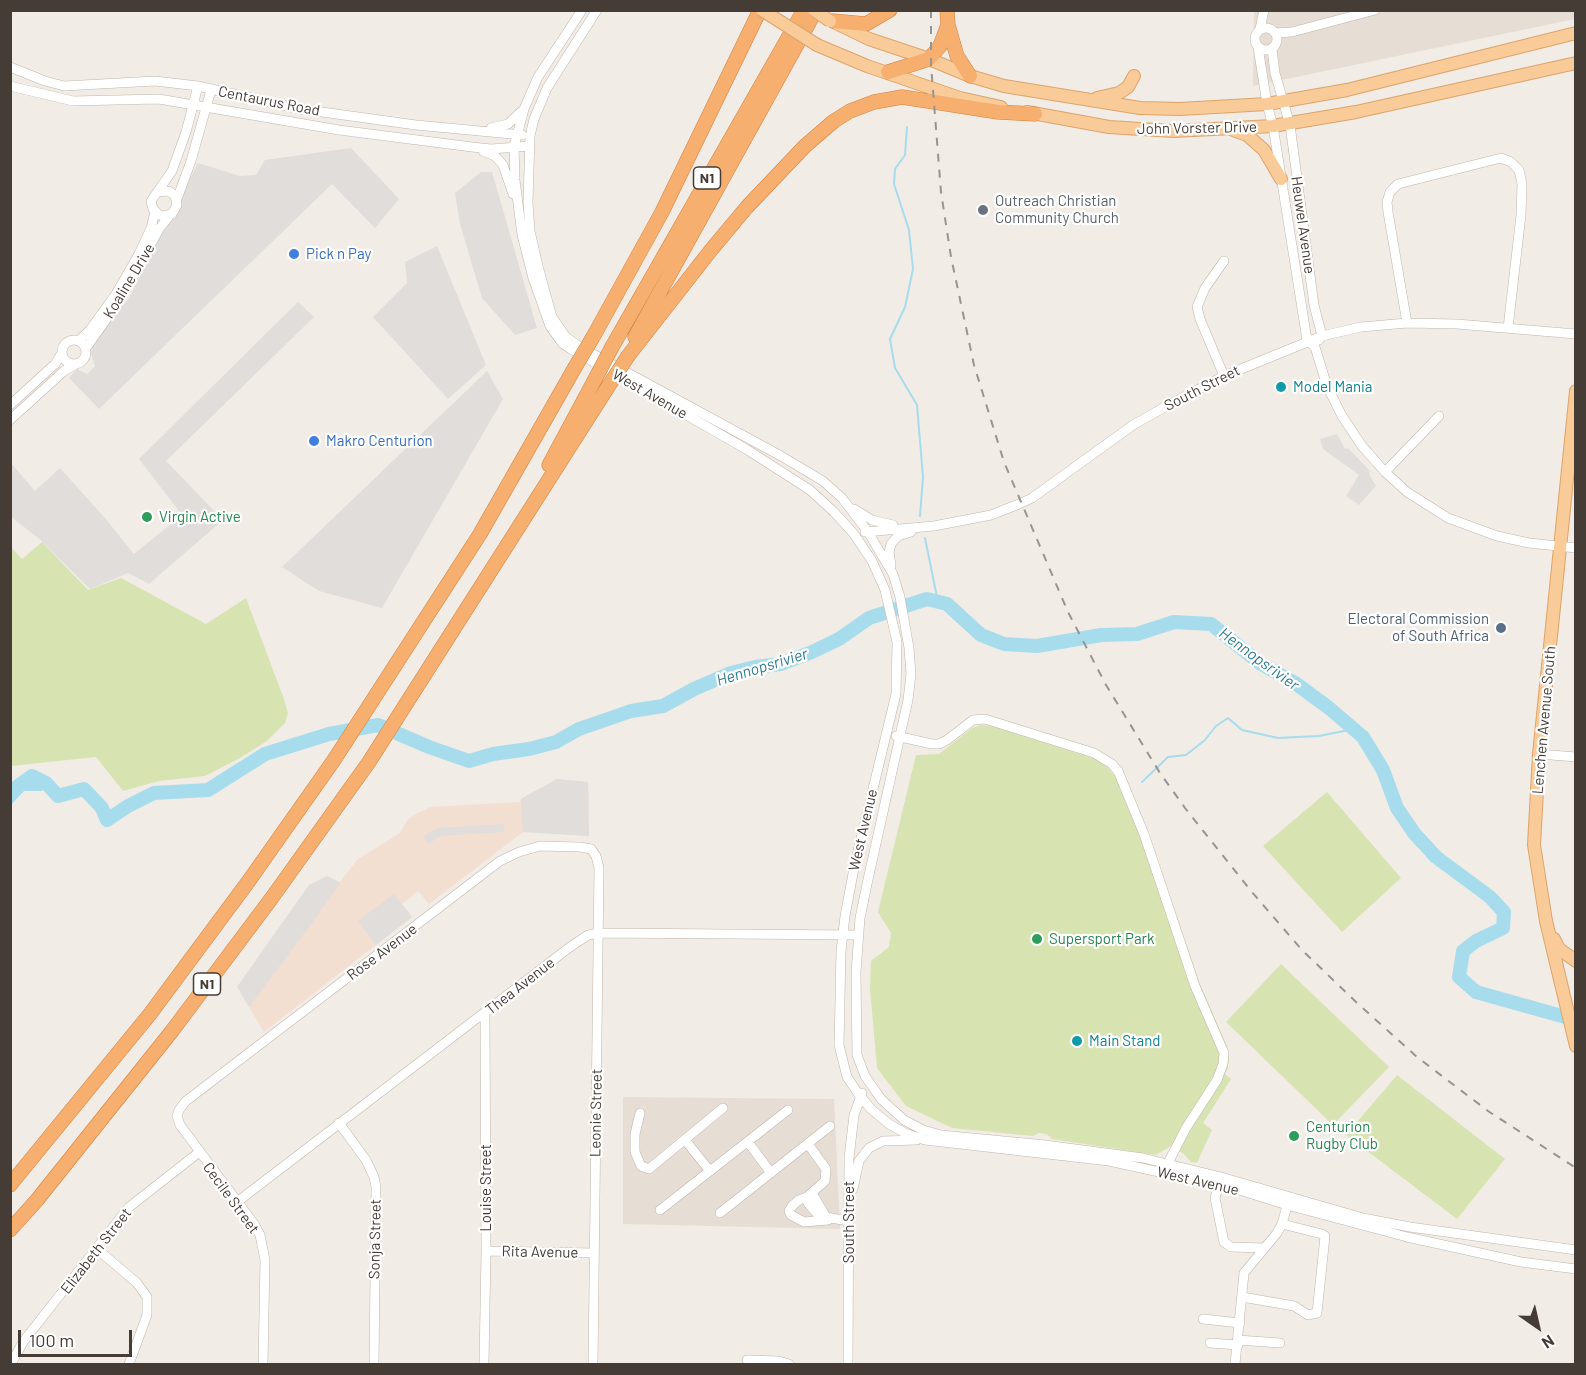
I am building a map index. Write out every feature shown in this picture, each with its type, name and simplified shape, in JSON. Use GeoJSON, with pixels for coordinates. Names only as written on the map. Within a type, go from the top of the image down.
{"type":"FeatureCollection","features":[{"type":"Feature","properties":{"kind":"highway"},"geometry":{"type":"LineString","coordinates":[[698,140],[761,10]]}},
{"type":"Feature","properties":{"kind":"highway","name":"N1"},"geometry":{"type":"LineString","coordinates":[[10,1185],[150,1014],[248,882],[334,760],[480,534],[593,337],[662,212],[698,140],[772,10]]}},
{"type":"Feature","properties":{"kind":"highway","name":"N1"},"geometry":{"type":"LineString","coordinates":[[10,1230],[38,1200],[172,1031],[271,899],[369,762],[505,546],[612,347],[804,10]]}},
{"type":"Feature","properties":{"kind":"highway"},"geometry":{"type":"LineString","coordinates":[[628,356],[634,339],[677,258],[815,10]]}},
{"type":"Feature","properties":{"kind":"highway"},"geometry":{"type":"LineString","coordinates":[[832,21],[866,24],[890,10]]}},
{"type":"Feature","properties":{"kind":"highway"},"geometry":{"type":"LineString","coordinates":[[947,10],[948,25],[958,60],[970,76]]}},
{"type":"Feature","properties":{"kind":"highway"},"geometry":{"type":"LineString","coordinates":[[888,72],[929,59],[940,46],[948,25]]}},
{"type":"Feature","properties":{"kind":"highway"},"geometry":{"type":"LineString","coordinates":[[505,546],[628,356],[747,207],[805,146],[834,121],[850,111],[874,102],[902,98],[998,112],[1035,114]]}},
{"type":"Feature","properties":{"kind":"main road","name":"John Vorster Drive"},"geometry":{"type":"LineString","coordinates":[[761,10],[837,55],[960,98],[1109,127],[1173,131],[1290,125],[1573,66]]}},
{"type":"Feature","properties":{"kind":"main road","name":"John Vorster Drive"},"geometry":{"type":"LineString","coordinates":[[815,10],[869,39],[1004,86],[1140,108],[1180,110],[1267,104],[1347,90],[1575,33]]}},
{"type":"Feature","properties":{"kind":"main road"},"geometry":{"type":"LineString","coordinates":[[1087,100],[1119,93],[1128,87],[1134,76]]}},
{"type":"Feature","properties":{"kind":"main road"},"geometry":{"type":"LineString","coordinates":[[1232,129],[1246,135],[1264,150],[1281,179]]}},
{"type":"Feature","properties":{"kind":"main road","name":"Lenchen Avenue South"},"geometry":{"type":"LineString","coordinates":[[1574,1042],[1546,921],[1534,845],[1539,754],[1575,391]]}},
{"type":"Feature","properties":{"kind":"main road"},"geometry":{"type":"LineString","coordinates":[[1546,921],[1559,949],[1575,961]]}},
{"type":"Feature","properties":{"kind":"street","name":"West Avenue"},"geometry":{"type":"LineString","coordinates":[[582,10],[538,77],[524,109],[514,147],[515,180],[522,235],[543,311],[553,331],[562,343],[796,480],[834,512],[854,534],[872,561],[885,590],[897,642],[896,694],[855,863],[843,935],[839,1045],[847,1077],[871,1109],[889,1124],[925,1140],[1109,1161],[1220,1181]]}},
{"type":"Feature","properties":{"kind":"street","name":"West Avenue"},"geometry":{"type":"LineString","coordinates":[[597,10],[547,88],[534,119],[530,141],[528,202],[532,241],[549,309],[556,324],[566,337],[580,347],[806,470],[828,486],[847,504],[868,532],[897,586],[908,639],[911,674],[908,700],[867,884],[858,935],[856,972],[856,1045],[859,1062],[869,1084],[886,1106],[915,1126],[941,1135],[1045,1145],[1168,1163],[1220,1181],[1407,1237],[1510,1260],[1575,1269]]}},
{"type":"Feature","properties":{"kind":"street"},"geometry":{"type":"LineString","coordinates":[[1264,10],[1275,33],[1272,49],[1265,50],[1258,47],[1255,35],[1260,29],[1264,10]]}},
{"type":"Feature","properties":{"kind":"street"},"geometry":{"type":"LineString","coordinates":[[1260,29],[1275,33],[1292,32],[1375,11]]}},
{"type":"Feature","properties":{"kind":"street","name":"Heuwel Avenue"},"geometry":{"type":"LineString","coordinates":[[1258,47],[1267,104],[1274,126],[1307,340]]}},
{"type":"Feature","properties":{"kind":"street","name":"Heuwel Avenue"},"geometry":{"type":"LineString","coordinates":[[1272,49],[1273,66],[1290,125],[1314,305],[1322,336]]}},
{"type":"Feature","properties":{"kind":"street","name":"Centaurus Road"},"geometry":{"type":"LineString","coordinates":[[10,67],[64,86],[155,81],[198,86],[300,109],[416,125],[516,135],[530,141]]}},
{"type":"Feature","properties":{"kind":"street","name":"Centaurus Road"},"geometry":{"type":"LineString","coordinates":[[10,86],[73,100],[159,99],[339,130],[472,147],[514,147],[530,141]]}},
{"type":"Feature","properties":{"kind":"street"},"geometry":{"type":"LineString","coordinates":[[198,86],[186,132],[172,171],[151,201],[155,213],[163,216],[172,214],[177,205],[177,199],[208,108],[211,90]]}},
{"type":"Feature","properties":{"kind":"street"},"geometry":{"type":"LineString","coordinates":[[477,130],[508,124],[524,109]]}},
{"type":"Feature","properties":{"kind":"street"},"geometry":{"type":"LineString","coordinates":[[472,147],[490,153],[503,165],[519,210]]}},
{"type":"Feature","properties":{"kind":"street"},"geometry":{"type":"LineString","coordinates":[[1407,323],[1388,212],[1387,202],[1390,192],[1398,184],[1501,158],[1511,162],[1519,170],[1522,184],[1521,215],[1508,328]]}},
{"type":"Feature","properties":{"kind":"street"},"geometry":{"type":"LineString","coordinates":[[158,192],[169,191],[177,199]]}},
{"type":"Feature","properties":{"kind":"street","name":"Koaline Drive"},"geometry":{"type":"LineString","coordinates":[[78,340],[90,330],[107,308],[128,274],[147,239],[155,213]]}},
{"type":"Feature","properties":{"kind":"street","name":"Koaline Drive"},"geometry":{"type":"LineString","coordinates":[[86,348],[122,297],[159,229],[172,214]]}},
{"type":"Feature","properties":{"kind":"street"},"geometry":{"type":"LineString","coordinates":[[1224,261],[1205,288],[1197,307],[1200,320],[1224,376]]}},
{"type":"Feature","properties":{"kind":"street","name":"South Street"},"geometry":{"type":"LineString","coordinates":[[854,534],[934,526],[991,515],[1032,498],[1133,425],[1224,376],[1307,340],[1361,327],[1407,323],[1457,324],[1575,334]]}},
{"type":"Feature","properties":{"kind":"street"},"geometry":{"type":"LineString","coordinates":[[1316,346],[1322,336]]}},
{"type":"Feature","properties":{"kind":"street"},"geometry":{"type":"LineString","coordinates":[[10,405],[55,364],[67,342],[78,340],[86,348],[84,360],[64,371],[10,420]]}},
{"type":"Feature","properties":{"kind":"street"},"geometry":{"type":"LineString","coordinates":[[1307,340],[1316,346],[1328,386],[1342,416],[1362,446],[1384,472],[1407,492],[1452,519],[1497,536],[1575,548]]}},
{"type":"Feature","properties":{"kind":"street"},"geometry":{"type":"LineString","coordinates":[[62,352],[65,360],[76,364]]}},
{"type":"Feature","properties":{"kind":"street"},"geometry":{"type":"LineString","coordinates":[[1384,472],[1440,416]]}},
{"type":"Feature","properties":{"kind":"street"},"geometry":{"type":"LineString","coordinates":[[847,504],[876,522],[905,528]]}},
{"type":"Feature","properties":{"kind":"street"},"geometry":{"type":"LineString","coordinates":[[892,574],[889,552],[893,541],[902,534],[934,526]]}},
{"type":"Feature","properties":{"kind":"street"},"geometry":{"type":"LineString","coordinates":[[887,734],[939,744],[972,720],[985,719],[1094,753],[1112,764],[1118,771],[1144,834],[1195,986],[1224,1053],[1217,1080],[1186,1128],[1168,1163]]}},
{"type":"Feature","properties":{"kind":"street"},"geometry":{"type":"LineString","coordinates":[[1539,754],[1575,757]]}},
{"type":"Feature","properties":{"kind":"street","name":"Rose Avenue"},"geometry":{"type":"LineString","coordinates":[[179,1110],[186,1101],[500,861],[540,846],[587,848],[593,852],[598,862]]}},
{"type":"Feature","properties":{"kind":"street","name":"Leonie Street"},"geometry":{"type":"LineString","coordinates":[[593,1365],[599,950],[598,862]]}},
{"type":"Feature","properties":{"kind":"street","name":"Thea Avenue"},"geometry":{"type":"LineString","coordinates":[[237,1202],[570,947],[588,936],[599,933],[858,935]]}},
{"type":"Feature","properties":{"kind":"street"},"geometry":{"type":"LineString","coordinates":[[599,950],[609,940],[622,933]]}},
{"type":"Feature","properties":{"kind":"street","name":"Louise Street"},"geometry":{"type":"LineString","coordinates":[[484,1365],[485,1012]]}},
{"type":"Feature","properties":{"kind":"street","name":"South Street"},"geometry":{"type":"LineString","coordinates":[[848,1365],[851,1131],[860,1096],[869,1084]]}},
{"type":"Feature","properties":{"kind":"street"},"geometry":{"type":"LineString","coordinates":[[640,1113],[636,1122],[634,1144],[639,1163],[645,1169],[649,1169],[723,1108]]}},
{"type":"Feature","properties":{"kind":"street","name":"Cecile Street"},"geometry":{"type":"LineString","coordinates":[[179,1110],[177,1116],[180,1125],[198,1153],[257,1230],[263,1247],[265,1260],[263,1365]]}},
{"type":"Feature","properties":{"kind":"street"},"geometry":{"type":"LineString","coordinates":[[660,1210],[788,1110]]}},
{"type":"Feature","properties":{"kind":"street","name":"Sonja Street"},"geometry":{"type":"LineString","coordinates":[[339,1123],[366,1160],[376,1187],[374,1365]]}},
{"type":"Feature","properties":{"kind":"street"},"geometry":{"type":"LineString","coordinates":[[720,1213],[830,1126]]}},
{"type":"Feature","properties":{"kind":"street"},"geometry":{"type":"LineString","coordinates":[[849,1207],[859,1161],[869,1148],[891,1139],[925,1140]]}},
{"type":"Feature","properties":{"kind":"street"},"geometry":{"type":"LineString","coordinates":[[685,1140],[710,1171]]}},
{"type":"Feature","properties":{"kind":"street"},"geometry":{"type":"LineString","coordinates":[[748,1142],[771,1173]]}},
{"type":"Feature","properties":{"kind":"street"},"geometry":{"type":"LineString","coordinates":[[808,1144],[826,1169],[824,1183],[810,1195],[799,1200],[789,1211],[794,1218],[804,1222],[830,1218],[849,1221]]}},
{"type":"Feature","properties":{"kind":"street","name":"Elizabeth Street"},"geometry":{"type":"LineString","coordinates":[[10,1365],[23,1342],[123,1214],[198,1153]]}},
{"type":"Feature","properties":{"kind":"street"},"geometry":{"type":"LineString","coordinates":[[1220,1181],[1215,1198],[1224,1244],[1231,1247],[1264,1248]]}},
{"type":"Feature","properties":{"kind":"street"},"geometry":{"type":"LineString","coordinates":[[810,1195],[830,1218]]}},
{"type":"Feature","properties":{"kind":"street","name":"West Avenue"},"geometry":{"type":"LineString","coordinates":[[1289,1201],[1410,1227],[1575,1250]]}},
{"type":"Feature","properties":{"kind":"street"},"geometry":{"type":"LineString","coordinates":[[1235,1365],[1246,1268],[1275,1236],[1282,1224],[1289,1201]]}},
{"type":"Feature","properties":{"kind":"street"},"geometry":{"type":"LineString","coordinates":[[1242,1297],[1294,1306],[1308,1315],[1317,1313],[1326,1237],[1282,1224]]}},
{"type":"Feature","properties":{"kind":"street"},"geometry":{"type":"LineString","coordinates":[[97,1249],[137,1283],[147,1297],[147,1315],[129,1365]]}},
{"type":"Feature","properties":{"kind":"street","name":"Rita Avenue"},"geometry":{"type":"LineString","coordinates":[[486,1251],[594,1253]]}},
{"type":"Feature","properties":{"kind":"street"},"geometry":{"type":"LineString","coordinates":[[1203,1319],[1240,1323]]}},
{"type":"Feature","properties":{"kind":"street"},"geometry":{"type":"LineString","coordinates":[[1210,1343],[1280,1344]]}},
{"type":"Feature","properties":{"kind":"street"},"geometry":{"type":"LineString","coordinates":[[747,1360],[779,1361],[789,1365]]}},
{"type":"Feature","properties":{"kind":"shaded area"},"geometry":{"type":"Polygon","coordinates":[[[1254,11],[1575,11],[1575,19],[1253,86],[1254,11]]]}},
{"type":"Feature","properties":{"kind":"shaded area"},"geometry":{"type":"Polygon","coordinates":[[[351,148],[399,199],[375,228],[332,184],[99,409],[69,378],[77,369],[87,374],[95,366],[91,354],[93,339],[128,300],[198,163],[240,176],[256,175],[265,160],[351,148]]]}},
{"type":"Feature","properties":{"kind":"shaded area"},"geometry":{"type":"Polygon","coordinates":[[[481,172],[492,172],[537,328],[515,335],[482,298],[460,224],[455,193],[481,172]]]}},
{"type":"Feature","properties":{"kind":"shaded area"},"geometry":{"type":"Polygon","coordinates":[[[437,246],[486,365],[448,399],[373,317],[407,283],[405,262],[437,246]]]}},
{"type":"Feature","properties":{"kind":"shaded area"},"geometry":{"type":"Polygon","coordinates":[[[298,302],[314,317],[166,461],[223,520],[149,584],[128,573],[90,589],[41,540],[11,517],[11,463],[35,491],[60,468],[134,554],[182,515],[139,459],[298,302]]]}},
{"type":"Feature","properties":{"kind":"shaded area"},"geometry":{"type":"Polygon","coordinates":[[[487,371],[503,399],[382,608],[319,591],[282,567],[487,371]]]}},
{"type":"Feature","properties":{"kind":"shaded area"},"geometry":{"type":"Polygon","coordinates":[[[1337,434],[1345,449],[1348,448],[1370,471],[1369,474],[1376,486],[1359,505],[1346,496],[1359,475],[1323,449],[1320,439],[1337,434]]]}},
{"type":"Feature","properties":{"kind":"shaded area"},"geometry":{"type":"Polygon","coordinates":[[[557,779],[588,782],[589,836],[523,832],[429,904],[418,891],[402,904],[412,917],[264,1032],[237,987],[309,885],[327,876],[340,882],[358,859],[400,833],[409,818],[430,807],[520,802],[521,799],[557,779]]]}},
{"type":"Feature","properties":{"kind":"shaded area"},"geometry":{"type":"Polygon","coordinates":[[[557,779],[588,782],[589,836],[523,832],[521,799],[557,779]]]}},
{"type":"Feature","properties":{"kind":"shaded area"},"geometry":{"type":"Polygon","coordinates":[[[504,824],[504,832],[441,836],[428,844],[423,836],[437,828],[504,824]]]}},
{"type":"Feature","properties":{"kind":"shaded area"},"geometry":{"type":"Polygon","coordinates":[[[327,876],[340,883],[249,1007],[237,987],[309,885],[327,876]]]}},
{"type":"Feature","properties":{"kind":"shaded area"},"geometry":{"type":"Polygon","coordinates":[[[394,894],[412,917],[376,945],[358,921],[394,894]]]}},
{"type":"Feature","properties":{"kind":"shaded area"},"geometry":{"type":"Polygon","coordinates":[[[623,1097],[834,1099],[840,1229],[623,1224],[623,1097]]]}},
{"type":"Feature","properties":{"kind":"green space"},"geometry":{"type":"Polygon","coordinates":[[[42,542],[88,590],[121,578],[206,624],[246,598],[284,699],[288,713],[285,723],[267,741],[205,776],[159,781],[123,791],[96,757],[11,766],[11,547],[22,559],[42,542]]]}},
{"type":"Feature","properties":{"kind":"green space","name":"Supersport Park"},"geometry":{"type":"Polygon","coordinates":[[[982,725],[995,727],[1099,760],[1117,779],[1121,792],[1130,789],[1200,984],[1227,1046],[1229,1058],[1225,1074],[1231,1079],[1203,1123],[1212,1130],[1197,1163],[1191,1162],[1184,1154],[1171,1146],[1156,1155],[1052,1139],[1047,1134],[1039,1133],[1033,1136],[952,1128],[906,1106],[877,1068],[870,989],[871,961],[889,947],[891,933],[878,912],[916,755],[939,754],[972,728],[982,725]]]}},
{"type":"Feature","properties":{"kind":"green space"},"geometry":{"type":"Polygon","coordinates":[[[1327,792],[1401,878],[1342,932],[1263,846],[1327,792]]]}},
{"type":"Feature","properties":{"kind":"green space"},"geometry":{"type":"Polygon","coordinates":[[[1281,964],[1389,1067],[1333,1125],[1226,1022],[1281,964]]]}},
{"type":"Feature","properties":{"kind":"green space"},"geometry":{"type":"Polygon","coordinates":[[[1397,1075],[1505,1159],[1457,1219],[1346,1135],[1397,1075]]]}},
{"type":"Feature","properties":{"kind":"water"},"geometry":{"type":"Polygon","coordinates":[[[31,772],[46,779],[42,791],[24,791],[11,805],[11,789],[31,772]]]}},
{"type":"Feature","properties":{"kind":"waterway"},"geometry":{"type":"LineString","coordinates":[[907,127],[905,155],[895,169],[894,184],[909,230],[913,269],[905,307],[890,339],[895,368],[917,405],[923,477],[920,516]]}},
{"type":"Feature","properties":{"kind":"waterway"},"geometry":{"type":"LineString","coordinates":[[925,538],[938,602]]}},
{"type":"Feature","properties":{"kind":"waterway","name":"Hennopsrivier"},"geometry":{"type":"LineString","coordinates":[[10,792],[32,776],[46,783],[58,796],[84,789],[102,808],[107,820],[154,793],[208,790],[265,754],[329,734],[378,725],[469,761],[493,754],[529,749],[556,742],[579,729],[631,711],[663,706],[731,673],[781,664],[839,639],[869,618],[927,599],[947,604],[981,635],[1004,644],[1037,646],[1101,635],[1137,634],[1174,622],[1211,624],[1261,664],[1295,683],[1329,708],[1363,737],[1383,770],[1397,808],[1414,833],[1436,857],[1490,897],[1504,912],[1503,928],[1476,941],[1463,951],[1459,977],[1476,992],[1576,1020]]}},
{"type":"Feature","properties":{"kind":"waterway"},"geometry":{"type":"LineString","coordinates":[[1142,782],[1168,757],[1186,755],[1205,740],[1216,726],[1228,718],[1242,730],[1278,738],[1319,736],[1354,729]]}},
{"type":"Feature","properties":{"kind":"railway"},"geometry":{"type":"LineString","coordinates":[[931,10],[931,65],[941,192],[951,257],[974,365],[1004,462],[1068,612],[1106,685],[1160,773],[1185,808],[1251,891],[1302,950],[1417,1057],[1488,1111],[1576,1168]]}},
{"type":"Feature","properties":{"kind":"place","name":"Outreach Christian Community Church"},"geometry":{"type":"Point","coordinates":[983,210]}},
{"type":"Feature","properties":{"kind":"place","name":"Pick n Pay"},"geometry":{"type":"Point","coordinates":[294,254]}},
{"type":"Feature","properties":{"kind":"place","name":"Model Mania"},"geometry":{"type":"Point","coordinates":[1281,387]}},
{"type":"Feature","properties":{"kind":"place","name":"Makro Centurion"},"geometry":{"type":"Point","coordinates":[314,441]}},
{"type":"Feature","properties":{"kind":"place","name":"Virgin Active"},"geometry":{"type":"Point","coordinates":[147,517]}},
{"type":"Feature","properties":{"kind":"place","name":"Electoral Commission of South Africa"},"geometry":{"type":"Point","coordinates":[1501,628]}},
{"type":"Feature","properties":{"kind":"place","name":"Supersport Park"},"geometry":{"type":"Point","coordinates":[1037,939]}},
{"type":"Feature","properties":{"kind":"place","name":"Main Stand"},"geometry":{"type":"Point","coordinates":[1077,1041]}},
{"type":"Feature","properties":{"kind":"place","name":"Centurion Rugby Club"},"geometry":{"type":"Point","coordinates":[1294,1136]}}]}
